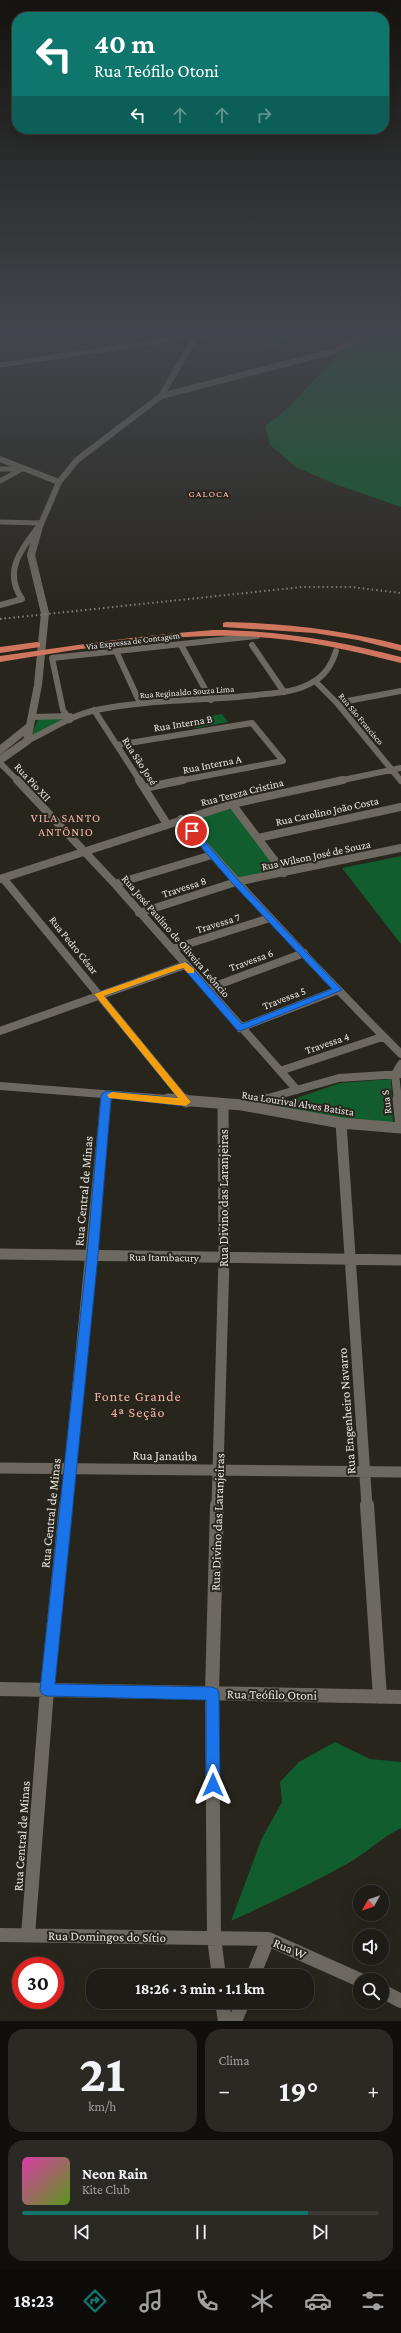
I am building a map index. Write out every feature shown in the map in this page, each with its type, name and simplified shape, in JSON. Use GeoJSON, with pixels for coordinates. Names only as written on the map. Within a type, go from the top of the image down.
{"type":"FeatureCollection","features":[{"type":"Feature","properties":{"kind":"highway","name":"Via Expressa de Contagem"},"geometry":{"type":"LineString","coordinates":[[0,650],[171,629],[210,626],[262,625],[332,632],[401,648]]}},
{"type":"Feature","properties":{"kind":"highway","name":"Via Expressa de Contagem"},"geometry":{"type":"LineString","coordinates":[[0,659],[81,647],[213,633],[266,635],[328,642],[401,660]]}},
{"type":"Feature","properties":{"kind":"highway"},"geometry":{"type":"LineString","coordinates":[[81,647],[102,647],[116,651]]}},
{"type":"Feature","properties":{"kind":"street"},"geometry":{"type":"LineString","coordinates":[[0,606],[22,599],[16,592],[12,569],[22,550],[39,525],[59,482],[77,460],[120,427]]}},
{"type":"Feature","properties":{"kind":"street"},"geometry":{"type":"LineString","coordinates":[[0,459],[59,482]]}},
{"type":"Feature","properties":{"kind":"street"},"geometry":{"type":"LineString","coordinates":[[0,469],[23,469]]}},
{"type":"Feature","properties":{"kind":"street"},"geometry":{"type":"LineString","coordinates":[[0,480],[23,469]]}},
{"type":"Feature","properties":{"kind":"street"},"geometry":{"type":"LineString","coordinates":[[0,522],[39,525]]}},
{"type":"Feature","properties":{"kind":"street"},"geometry":{"type":"LineString","coordinates":[[0,760],[27,741],[38,685],[45,613],[32,555],[39,525]]}},
{"type":"Feature","properties":{"kind":"street"},"geometry":{"type":"LineString","coordinates":[[68,718],[63,710],[52,658],[266,635]]}},
{"type":"Feature","properties":{"kind":"street"},"geometry":{"type":"LineString","coordinates":[[181,645],[211,700]]}},
{"type":"Feature","properties":{"kind":"street"},"geometry":{"type":"LineString","coordinates":[[252,645],[284,692]]}},
{"type":"Feature","properties":{"kind":"street"},"geometry":{"type":"LineString","coordinates":[[116,651],[140,703]]}},
{"type":"Feature","properties":{"kind":"street","name":"Rua Reginaldo Souza Lima"},"geometry":{"type":"LineString","coordinates":[[27,741],[68,718],[94,710],[140,703],[211,700],[284,692],[315,681],[332,666],[336,651]]}},
{"type":"Feature","properties":{"kind":"street","name":"Rua São Francisco"},"geometry":{"type":"LineString","coordinates":[[315,681],[337,703],[401,781]]}},
{"type":"Feature","properties":{"kind":"street"},"geometry":{"type":"LineString","coordinates":[[337,703],[401,691]]}},
{"type":"Feature","properties":{"kind":"street","name":"Rua São José"},"geometry":{"type":"LineString","coordinates":[[94,710],[167,824]]}},
{"type":"Feature","properties":{"kind":"street"},"geometry":{"type":"LineString","coordinates":[[32,717],[68,718]]}},
{"type":"Feature","properties":{"kind":"street","name":"Rua Interna B"},"geometry":{"type":"LineString","coordinates":[[117,745],[252,723],[283,761]]}},
{"type":"Feature","properties":{"kind":"street"},"geometry":{"type":"LineString","coordinates":[[0,750],[30,726]]}},
{"type":"Feature","properties":{"kind":"street","name":"Rua Interna A"},"geometry":{"type":"LineString","coordinates":[[144,788],[283,761]]}},
{"type":"Feature","properties":{"kind":"street","name":"Rua Pio XII"},"geometry":{"type":"LineString","coordinates":[[0,764],[83,851]]}},
{"type":"Feature","properties":{"kind":"street","name":"Rua Tereza Cristina"},"geometry":{"type":"LineString","coordinates":[[2,878],[181,819],[232,804],[401,768]]}},
{"type":"Feature","properties":{"kind":"street"},"geometry":{"type":"LineString","coordinates":[[232,804],[284,873]]}},
{"type":"Feature","properties":{"kind":"street","name":"Rua Carolino João Costa"},"geometry":{"type":"LineString","coordinates":[[258,838],[401,807]]}},
{"type":"Feature","properties":{"kind":"street"},"geometry":{"type":"LineString","coordinates":[[181,819],[236,882],[382,1037],[401,1054]]}},
{"type":"Feature","properties":{"kind":"street","name":"Rua Wilson José de Souza"},"geometry":{"type":"LineString","coordinates":[[236,882],[401,848]]}},
{"type":"Feature","properties":{"kind":"street","name":"Rua José Paulino de Oliveira Leôncio"},"geometry":{"type":"LineString","coordinates":[[83,851],[115,884],[240,1028],[297,1090]]}},
{"type":"Feature","properties":{"kind":"street"},"geometry":{"type":"LineString","coordinates":[[115,884],[212,855]]}},
{"type":"Feature","properties":{"kind":"street","name":"Rua Pedro César"},"geometry":{"type":"LineString","coordinates":[[2,878],[186,1102]]}},
{"type":"Feature","properties":{"kind":"street","name":"Travessa 8"},"geometry":{"type":"LineString","coordinates":[[139,913],[236,882]]}},
{"type":"Feature","properties":{"kind":"street","name":"Travessa 7"},"geometry":{"type":"LineString","coordinates":[[172,949],[270,918]]}},
{"type":"Feature","properties":{"kind":"street","name":"Travessa 6"},"geometry":{"type":"LineString","coordinates":[[207,989],[304,953]]}},
{"type":"Feature","properties":{"kind":"street"},"geometry":{"type":"LineString","coordinates":[[0,1031],[98,994],[185,964]]}},
{"type":"Feature","properties":{"kind":"street","name":"Travessa 5"},"geometry":{"type":"LineString","coordinates":[[240,1028],[338,990]]}},
{"type":"Feature","properties":{"kind":"street","name":"Travessa 4"},"geometry":{"type":"LineString","coordinates":[[280,1071],[382,1037]]}},
{"type":"Feature","properties":{"kind":"street"},"geometry":{"type":"LineString","coordinates":[[242,1105],[339,1078],[398,1074],[401,1064]]}},
{"type":"Feature","properties":{"kind":"street","name":"Rua S"},"geometry":{"type":"LineString","coordinates":[[398,1074],[401,1127]]}},
{"type":"Feature","properties":{"kind":"street","name":"Rua Lourival Alves Batista"},"geometry":{"type":"LineString","coordinates":[[0,1086],[223,1106],[242,1105],[341,1123],[401,1127]]}},
{"type":"Feature","properties":{"kind":"street","name":"Rua Central de Minas"},"geometry":{"type":"LineString","coordinates":[[28,1936],[47,1690],[92,1255],[106,1095]]}},
{"type":"Feature","properties":{"kind":"street","name":"Rua Divino das Laranjeiras"},"geometry":{"type":"LineString","coordinates":[[218,1969],[214,1938],[212,1693],[224,1259],[223,1106]]}},
{"type":"Feature","properties":{"kind":"street","name":"Rua Engenheiro Navarro"},"geometry":{"type":"LineString","coordinates":[[341,1123],[380,1697]]}},
{"type":"Feature","properties":{"kind":"street","name":"Rua Itambacury"},"geometry":{"type":"LineString","coordinates":[[0,1254],[224,1259],[401,1260]]}},
{"type":"Feature","properties":{"kind":"street","name":"Rua Janaúba"},"geometry":{"type":"LineString","coordinates":[[0,1468],[70,1467],[219,1470],[364,1470],[401,1472]]}},
{"type":"Feature","properties":{"kind":"street","name":"Rua Teófilo Otoni"},"geometry":{"type":"LineString","coordinates":[[0,1689],[401,1697]]}},
{"type":"Feature","properties":{"kind":"street","name":"Rua Domingos do Sítio"},"geometry":{"type":"LineString","coordinates":[[0,1935],[214,1938]]}},
{"type":"Feature","properties":{"kind":"street","name":"Rua W"},"geometry":{"type":"LineString","coordinates":[[214,1938],[268,1939],[353,1977]]}},
{"type":"Feature","properties":{"kind":"street"},"geometry":{"type":"LineString","coordinates":[[256,1969],[268,1939]]}},
{"type":"Feature","properties":{"kind":"street"},"geometry":{"type":"LineString","coordinates":[[389,1995],[401,2001]]}},
{"type":"Feature","properties":{"kind":"street"},"geometry":{"type":"LineString","coordinates":[[223,2009],[225,2021]]}},
{"type":"Feature","properties":{"kind":"street"},"geometry":{"type":"LineString","coordinates":[[235,2021],[240,2009]]}},
{"type":"Feature","properties":{"kind":"green space"},"geometry":{"type":"Polygon","coordinates":[[[265,427],[401,427],[401,507],[335,484],[296,467],[270,445],[265,427]]]}},
{"type":"Feature","properties":{"kind":"green space"},"geometry":{"type":"Polygon","coordinates":[[[222,714],[228,722],[196,728],[191,720],[222,714]]]}},
{"type":"Feature","properties":{"kind":"green space"},"geometry":{"type":"Polygon","coordinates":[[[38,719],[64,719],[31,737],[38,719]]]}},
{"type":"Feature","properties":{"kind":"green space"},"geometry":{"type":"Polygon","coordinates":[[[232,807],[280,870],[238,880],[187,821],[232,807]]]}},
{"type":"Feature","properties":{"kind":"green space"},"geometry":{"type":"Polygon","coordinates":[[[401,856],[401,944],[342,868],[401,856]]]}},
{"type":"Feature","properties":{"kind":"green space"},"geometry":{"type":"Polygon","coordinates":[[[391,1079],[393,1124],[343,1120],[274,1106],[340,1083],[391,1079]]]}},
{"type":"Feature","properties":{"kind":"green space"},"geometry":{"type":"Polygon","coordinates":[[[335,1742],[370,1759],[401,1762],[401,1828],[347,1864],[304,1887],[231,1921],[262,1838],[282,1802],[280,1782],[299,1762],[335,1742]]]}},
{"type":"Feature","properties":{"kind":"railway"},"geometry":{"type":"LineString","coordinates":[[0,619],[302,587],[351,587],[401,593]]}},
{"type":"Feature","properties":{"kind":"slow traffic"},"geometry":{"type":"LineString","coordinates":[[112,1095],[186,1102],[98,994],[185,964],[191,971]]}},
{"type":"Feature","properties":{"kind":"district","name":"GALOCA"},"geometry":{"type":"Point","coordinates":[209,493]}},
{"type":"Feature","properties":{"kind":"district","name":"VILA SANTO ANTÔNIO"},"geometry":{"type":"Point","coordinates":[66,825]}},
{"type":"Feature","properties":{"kind":"district","name":"Fonte Grande 4ª Seção"},"geometry":{"type":"Point","coordinates":[138,1404]}},
{"type":"Feature","properties":{"kind":"route"},"geometry":{"type":"LineString","coordinates":[[192,831],[236,882],[338,990],[240,1028],[185,964],[98,994],[186,1102],[106,1095],[92,1255],[47,1690],[212,1693],[213,1785]]}}]}
